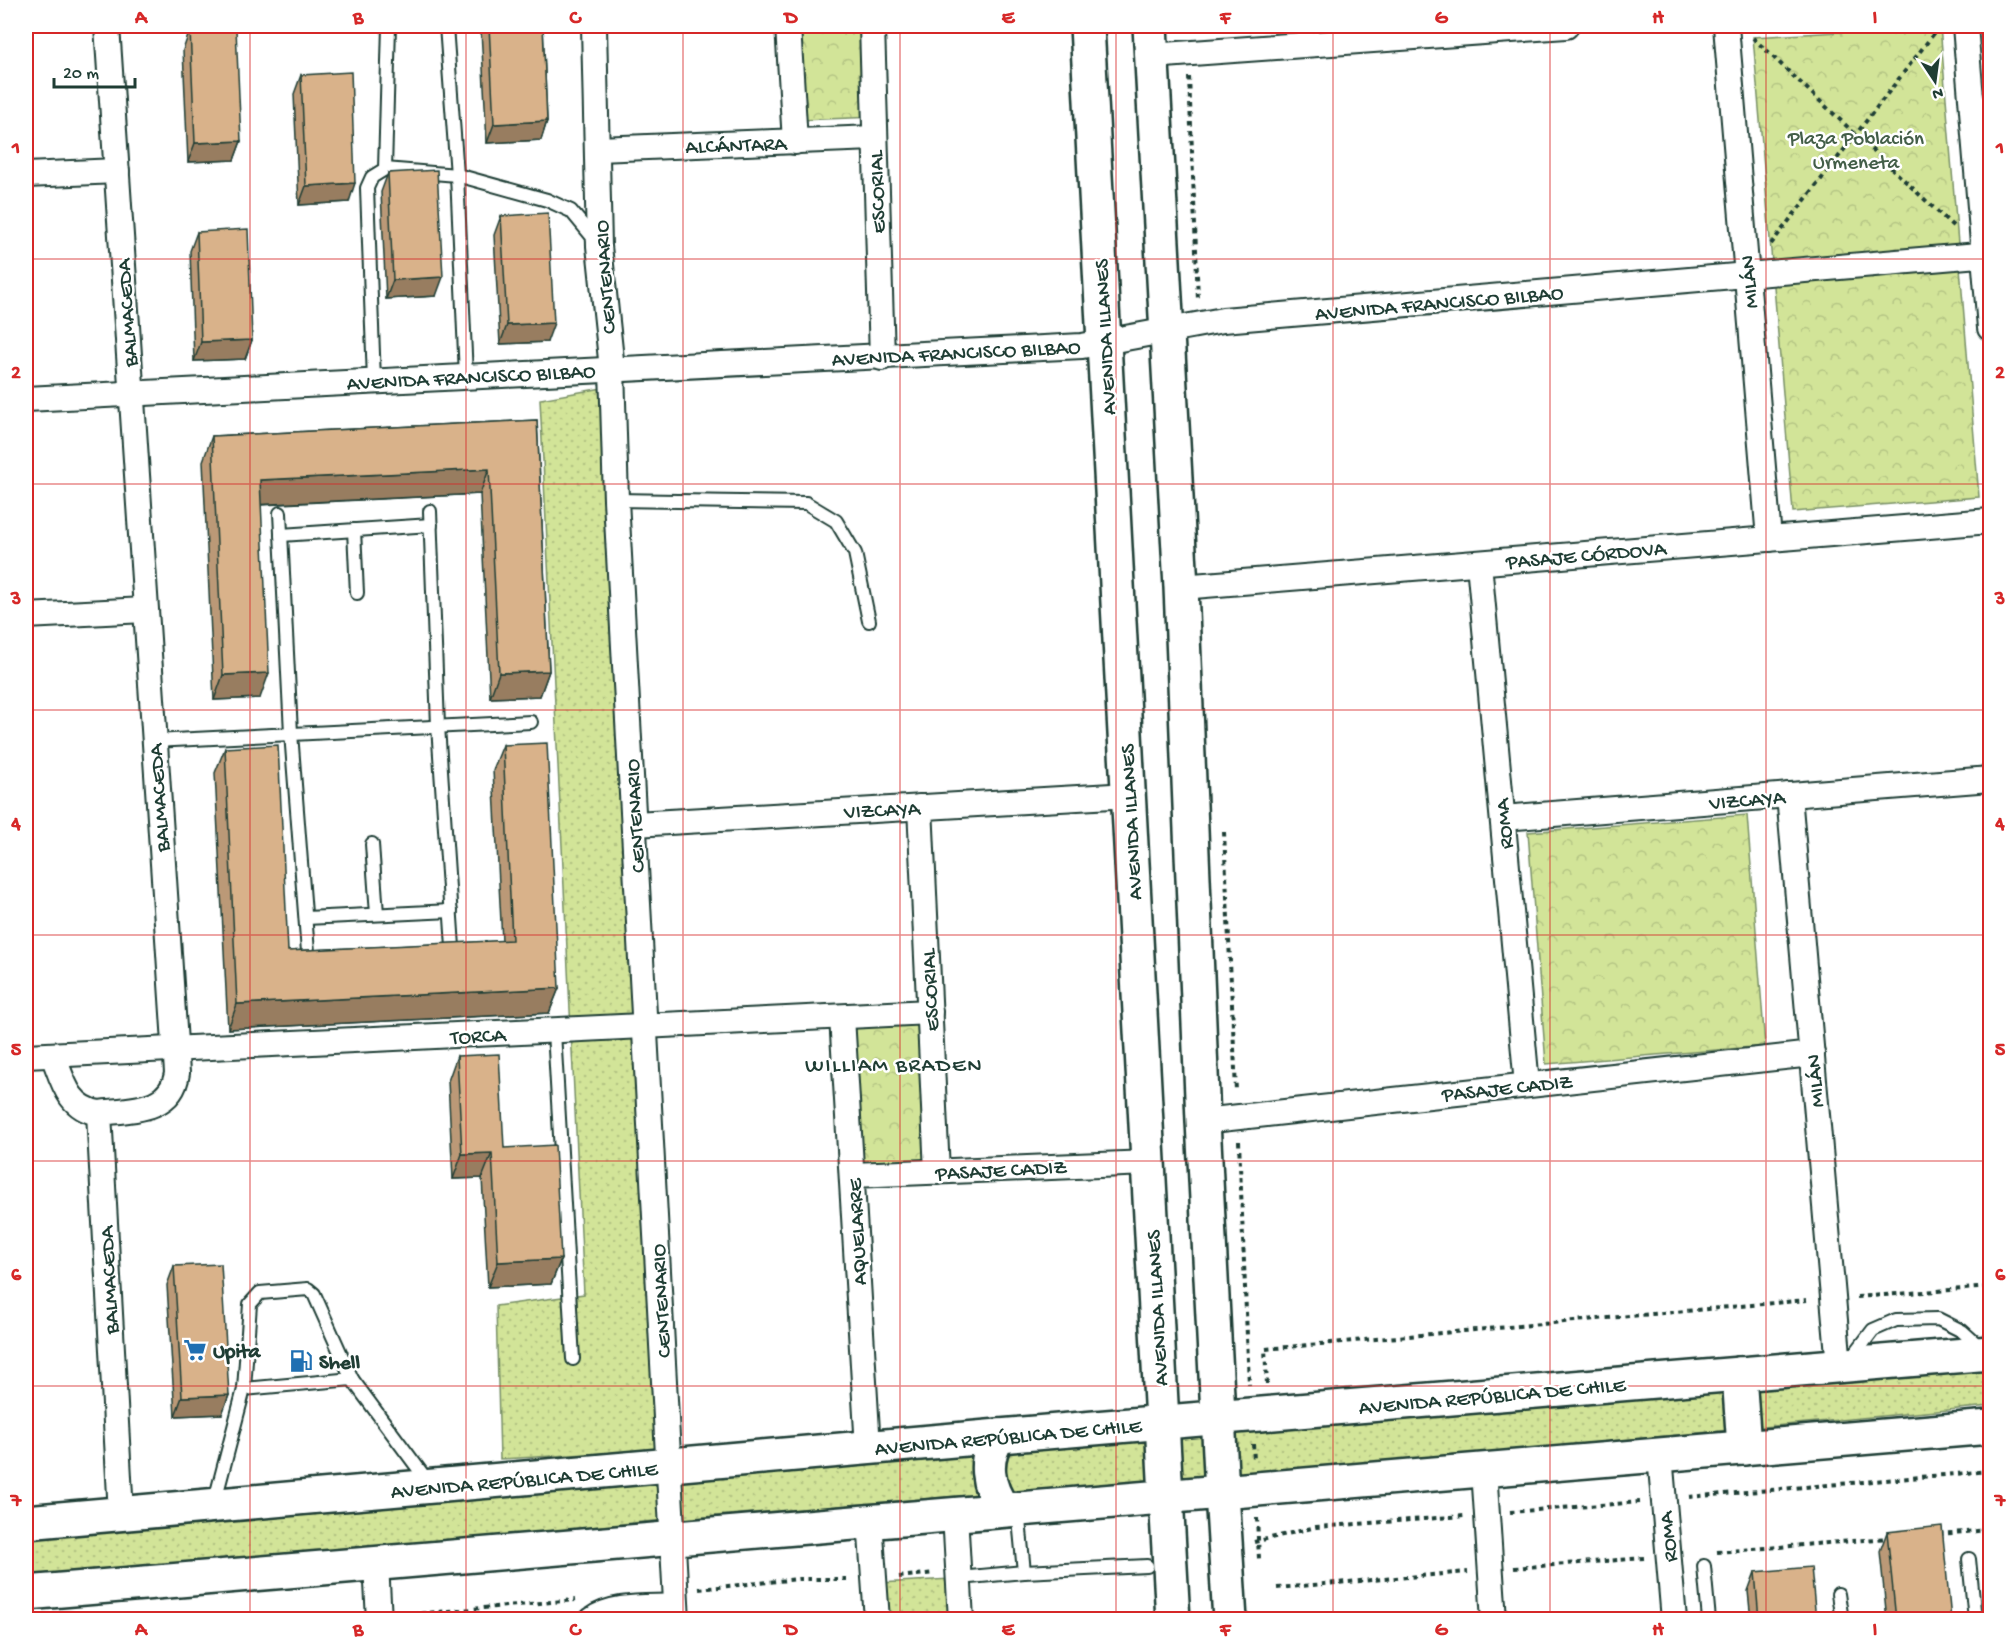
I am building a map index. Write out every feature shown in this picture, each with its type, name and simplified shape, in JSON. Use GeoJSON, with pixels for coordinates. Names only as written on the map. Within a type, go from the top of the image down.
{"type":"FeatureCollection","features":[{"type":"Feature","properties":{"kind":"main road","name":"AVENIDA ILLANES"},"geometry":{"type":"LineString","coordinates":[[1087,26],[1173,1620]]}},
{"type":"Feature","properties":{"kind":"main road"},"geometry":{"type":"LineString","coordinates":[[1151,41],[1181,587],[1203,1121],[1230,1620]]}},
{"type":"Feature","properties":{"kind":"main road","name":"AVENIDA REPÚBLICA DE CHILE"},"geometry":{"type":"LineString","coordinates":[[26,1522],[1218,1417],[1989,1353]]}},
{"type":"Feature","properties":{"kind":"main road"},"geometry":{"type":"LineString","coordinates":[[1739,1374],[1744,1448]]}},
{"type":"Feature","properties":{"kind":"main road"},"geometry":{"type":"LineString","coordinates":[[26,1593],[1990,1427]]}},
{"type":"Feature","properties":{"kind":"main road"},"geometry":{"type":"LineString","coordinates":[[999,1436],[989,1456],[988,1473],[995,1498],[1011,1508]]}},
{"type":"Feature","properties":{"kind":"street","name":"BALMACEDA"},"geometry":{"type":"LineString","coordinates":[[107,26],[177,1073],[175,1087],[164,1100],[144,1108],[99,1113],[121,1514]]}},
{"type":"Feature","properties":{"kind":"street","name":"CENTENARIO"},"geometry":{"type":"LineString","coordinates":[[592,1620],[600,1614],[618,1610],[676,1613],[616,500],[612,369],[599,246],[594,26]]}},
{"type":"Feature","properties":{"kind":"street"},"geometry":{"type":"LineString","coordinates":[[788,26],[795,142]]}},
{"type":"Feature","properties":{"kind":"street","name":"ESCORIAL"},"geometry":{"type":"LineString","coordinates":[[872,26],[873,138],[882,358]]}},
{"type":"Feature","properties":{"kind":"street"},"geometry":{"type":"LineString","coordinates":[[1151,41],[1566,26]]}},
{"type":"Feature","properties":{"kind":"street"},"geometry":{"type":"LineString","coordinates":[[1965,26],[1987,255],[1990,327]]}},
{"type":"Feature","properties":{"kind":"street","name":"MILÁN"},"geometry":{"type":"LineString","coordinates":[[1736,28],[1747,276],[1769,539]]}},
{"type":"Feature","properties":{"kind":"street","name":"ALCÁNTARA"},"geometry":{"type":"LineString","coordinates":[[598,148],[873,138]]}},
{"type":"Feature","properties":{"kind":"street"},"geometry":{"type":"LineString","coordinates":[[26,176],[117,171]]}},
{"type":"Feature","properties":{"kind":"street","name":"AVENIDA FRANCISCO BILBAO"},"geometry":{"type":"LineString","coordinates":[[26,399],[612,369],[882,358],[1105,342],[1167,328],[1223,320],[1987,255]]}},
{"type":"Feature","properties":{"kind":"street","name":"PASAJE CÓRDOVA"},"geometry":{"type":"LineString","coordinates":[[1181,587],[1990,521]]}},
{"type":"Feature","properties":{"kind":"street","name":"ROMA"},"geometry":{"type":"LineString","coordinates":[[1479,563],[1527,1085]]}},
{"type":"Feature","properties":{"kind":"street"},"geometry":{"type":"LineString","coordinates":[[26,616],[145,610]]}},
{"type":"Feature","properties":{"kind":"street","name":"VIZCAYA"},"geometry":{"type":"LineString","coordinates":[[1503,818],[1990,779]]}},
{"type":"Feature","properties":{"kind":"street","name":"VIZCAYA"},"geometry":{"type":"LineString","coordinates":[[635,824],[1129,795]]}},
{"type":"Feature","properties":{"kind":"street","name":"MILÁN"},"geometry":{"type":"LineString","coordinates":[[1789,795],[1832,1298],[1842,1366]]}},
{"type":"Feature","properties":{"kind":"street","name":"ESCORIAL"},"geometry":{"type":"LineString","coordinates":[[920,807],[937,1172]]}},
{"type":"Feature","properties":{"kind":"street","name":"TORCA"},"geometry":{"type":"LineString","coordinates":[[26,1056],[930,1012]]}},
{"type":"Feature","properties":{"kind":"street","name":"AQUELARRE"},"geometry":{"type":"LineString","coordinates":[[842,1017],[868,1448]]}},
{"type":"Feature","properties":{"kind":"street","name":"PASAJE CADIZ"},"geometry":{"type":"LineString","coordinates":[[1203,1121],[1812,1054]]}},
{"type":"Feature","properties":{"kind":"street"},"geometry":{"type":"LineString","coordinates":[[53,1055],[75,1104],[86,1111],[99,1113]]}},
{"type":"Feature","properties":{"kind":"street","name":"PASAJE CADIZ"},"geometry":{"type":"LineString","coordinates":[[853,1175],[1148,1163]]}},
{"type":"Feature","properties":{"kind":"street","name":"ROMA"},"geometry":{"type":"LineString","coordinates":[[1660,1455],[1674,1620]]}},
{"type":"Feature","properties":{"kind":"street"},"geometry":{"type":"LineString","coordinates":[[1484,1470],[1494,1620]]}},
{"type":"Feature","properties":{"kind":"street"},"geometry":{"type":"LineString","coordinates":[[955,1514],[961,1620]]}},
{"type":"Feature","properties":{"kind":"street"},"geometry":{"type":"LineString","coordinates":[[870,1521],[877,1620]]}},
{"type":"Feature","properties":{"kind":"street"},"geometry":{"type":"LineString","coordinates":[[376,1564],[379,1620]]}},
{"type":"Feature","properties":{"kind":"lane"},"geometry":{"type":"LineString","coordinates":[[385,169],[389,26]]}},
{"type":"Feature","properties":{"kind":"lane"},"geometry":{"type":"LineString","coordinates":[[446,26],[458,175],[466,376]]}},
{"type":"Feature","properties":{"kind":"lane"},"geometry":{"type":"LineString","coordinates":[[374,381],[367,188],[372,177],[385,169],[458,175],[547,200],[571,211],[599,246]]}},
{"type":"Feature","properties":{"kind":"lane"},"geometry":{"type":"LineString","coordinates":[[616,500],[806,503],[836,521],[855,553],[869,621]]}},
{"type":"Feature","properties":{"kind":"lane"},"geometry":{"type":"LineString","coordinates":[[430,511],[438,726],[453,947]]}},
{"type":"Feature","properties":{"kind":"lane"},"geometry":{"type":"LineString","coordinates":[[280,513],[291,733],[308,952]]}},
{"type":"Feature","properties":{"kind":"lane"},"geometry":{"type":"LineString","coordinates":[[281,535],[431,525]]}},
{"type":"Feature","properties":{"kind":"lane"},"geometry":{"type":"LineString","coordinates":[[354,530],[357,593]]}},
{"type":"Feature","properties":{"kind":"lane"},"geometry":{"type":"LineString","coordinates":[[154,741],[531,722]]}},
{"type":"Feature","properties":{"kind":"lane"},"geometry":{"type":"LineString","coordinates":[[372,844],[377,914]]}},
{"type":"Feature","properties":{"kind":"lane"},"geometry":{"type":"LineString","coordinates":[[306,918],[451,911]]}},
{"type":"Feature","properties":{"kind":"lane"},"geometry":{"type":"LineString","coordinates":[[554,1032],[573,1359]]}},
{"type":"Feature","properties":{"kind":"lane"},"geometry":{"type":"LineString","coordinates":[[213,1506],[244,1389],[250,1304],[260,1293],[289,1290],[308,1289],[314,1294],[352,1379],[432,1487]]}},
{"type":"Feature","properties":{"kind":"lane"},"geometry":{"type":"LineString","coordinates":[[244,1389],[352,1379]]}},
{"type":"Feature","properties":{"kind":"lane"},"geometry":{"type":"LineString","coordinates":[[1011,1508],[1024,1572]]}},
{"type":"Feature","properties":{"kind":"lane"},"geometry":{"type":"LineString","coordinates":[[1969,1559],[1975,1620]]}},
{"type":"Feature","properties":{"kind":"lane"},"geometry":{"type":"LineString","coordinates":[[958,1578],[1024,1572],[1147,1566]]}},
{"type":"Feature","properties":{"kind":"lane"},"geometry":{"type":"LineString","coordinates":[[1704,1566],[1709,1620]]}},
{"type":"Feature","properties":{"kind":"lane"},"geometry":{"type":"LineString","coordinates":[[1838,1594],[1842,1620]]}},
{"type":"Feature","properties":{"kind":"path"},"geometry":{"type":"LineString","coordinates":[[1747,276],[1940,26]]}},
{"type":"Feature","properties":{"kind":"path"},"geometry":{"type":"LineString","coordinates":[[1736,28],[1856,134],[1987,255]]}},
{"type":"Feature","properties":{"kind":"path"},"geometry":{"type":"LineString","coordinates":[[1268,1391],[1265,1348],[1832,1298],[1990,1287]]}},
{"type":"Feature","properties":{"kind":"path"},"geometry":{"type":"LineString","coordinates":[[1931,1534],[1990,1530]]}},
{"type":"Feature","properties":{"kind":"path"},"geometry":{"type":"LineString","coordinates":[[1277,1588],[1895,1538]]}},
{"type":"Feature","properties":{"kind":"green space"},"geometry":{"type":"Polygon","coordinates":[[[794,26],[871,26],[876,117],[800,120],[794,26]]]}},
{"type":"Feature","properties":{"kind":"green space","name":"Plaza Población Urmeneta"},"geometry":{"type":"Polygon","coordinates":[[[1940,26],[1979,497],[1793,512],[1753,37],[1940,26]]]}},
{"type":"Feature","properties":{"kind":"green space"},"geometry":{"type":"Polygon","coordinates":[[[603,388],[657,1450],[500,1459],[496,1306],[584,1294],[540,399],[603,388]]]}},
{"type":"Feature","properties":{"kind":"green space"},"geometry":{"type":"Polygon","coordinates":[[[1747,815],[1765,1046],[1546,1064],[1528,832],[1747,815]]]}},
{"type":"Feature","properties":{"kind":"green space"},"geometry":{"type":"Polygon","coordinates":[[[919,1023],[927,1167],[859,1170],[851,1027],[919,1023]]]}},
{"type":"Feature","properties":{"kind":"green space"},"geometry":{"type":"Polygon","coordinates":[[[1990,1366],[1990,1406],[1471,1454],[642,1522],[357,1550],[35,1577],[29,1532],[1990,1366]]]}},
{"type":"Feature","properties":{"kind":"green space"},"geometry":{"type":"Polygon","coordinates":[[[951,1579],[954,1619],[882,1619],[880,1583],[951,1579]]]}},
{"type":"Feature","properties":{"kind":"building"},"geometry":{"type":"Polygon","coordinates":[[[489,26],[543,26],[547,121],[494,124],[489,26]]]}},
{"type":"Feature","properties":{"kind":"building"},"geometry":{"type":"Polygon","coordinates":[[[236,29],[241,141],[195,143],[190,30],[236,29]]]}},
{"type":"Feature","properties":{"kind":"building"},"geometry":{"type":"Polygon","coordinates":[[[351,72],[355,183],[306,186],[301,75],[351,72]]]}},
{"type":"Feature","properties":{"kind":"building"},"geometry":{"type":"Polygon","coordinates":[[[437,170],[443,277],[393,280],[388,173],[437,170]]]}},
{"type":"Feature","properties":{"kind":"building"},"geometry":{"type":"Polygon","coordinates":[[[548,213],[554,323],[507,325],[501,216],[548,213]]]}},
{"type":"Feature","properties":{"kind":"building"},"geometry":{"type":"Polygon","coordinates":[[[248,229],[252,340],[201,342],[197,232],[248,229]]]}},
{"type":"Feature","properties":{"kind":"building"},"geometry":{"type":"Polygon","coordinates":[[[537,420],[549,671],[499,673],[489,469],[260,480],[269,673],[223,675],[212,436],[537,420]]]}},
{"type":"Feature","properties":{"kind":"building"},"geometry":{"type":"Polygon","coordinates":[[[547,743],[559,988],[237,1004],[225,748],[278,745],[288,951],[512,940],[503,745],[547,743]]]}},
{"type":"Feature","properties":{"kind":"building"},"geometry":{"type":"Polygon","coordinates":[[[499,1054],[504,1148],[555,1145],[561,1259],[498,1262],[492,1153],[462,1154],[457,1056],[499,1054]]]}},
{"type":"Feature","properties":{"kind":"building","name":"Upita"},"geometry":{"type":"Polygon","coordinates":[[[221,1264],[229,1395],[182,1397],[174,1266],[221,1264]]]}},
{"type":"Feature","properties":{"kind":"building"},"geometry":{"type":"Polygon","coordinates":[[[1942,1526],[1951,1620],[1896,1620],[1887,1532],[1942,1526]]]}},
{"type":"Feature","properties":{"kind":"building"},"geometry":{"type":"Polygon","coordinates":[[[1811,1567],[1816,1620],[1759,1620],[1755,1572],[1811,1567]]]}},
{"type":"Feature","properties":{"kind":"place","name":"Upita"},"geometry":{"type":"Point","coordinates":[195,1350]}},
{"type":"Feature","properties":{"kind":"place","name":"Shell"},"geometry":{"type":"Point","coordinates":[301,1361]}},
{"type":"Feature","properties":{"kind":"district","name":"WILLIAM BRADEN"},"geometry":{"type":"Point","coordinates":[894,1063]}}]}
